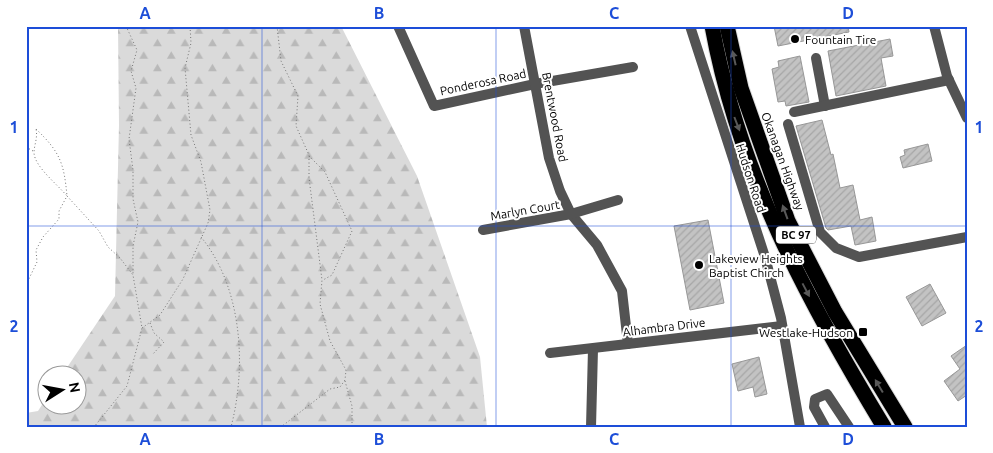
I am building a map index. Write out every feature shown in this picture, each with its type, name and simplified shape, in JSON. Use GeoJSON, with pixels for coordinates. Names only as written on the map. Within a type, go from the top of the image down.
{"type":"FeatureCollection","features":[{"type":"Feature","properties":{"kind":"highway","name":"BC 97"},"geometry":{"type":"LineString","coordinates":[[712,26],[730,106],[770,219],[830,338],[884,427]]}},
{"type":"Feature","properties":{"kind":"highway","name":"Okanagan Highway"},"geometry":{"type":"LineString","coordinates":[[727,26],[741,88],[788,221],[835,312],[905,427]]}},
{"type":"Feature","properties":{"kind":"street","name":"Ponderosa Road"},"geometry":{"type":"LineString","coordinates":[[398,26],[434,106],[535,84]]}},
{"type":"Feature","properties":{"kind":"street","name":"Brentwood Road"},"geometry":{"type":"LineString","coordinates":[[524,26],[549,158],[560,191],[571,214],[597,245],[622,292],[628,344]]}},
{"type":"Feature","properties":{"kind":"street","name":"Hudson Road"},"geometry":{"type":"LineString","coordinates":[[690,26],[765,258],[782,326],[800,427]]}},
{"type":"Feature","properties":{"kind":"street"},"geometry":{"type":"LineString","coordinates":[[934,26],[950,80],[967,118]]}},
{"type":"Feature","properties":{"kind":"street"},"geometry":{"type":"LineString","coordinates":[[816,58],[825,106]]}},
{"type":"Feature","properties":{"kind":"street"},"geometry":{"type":"LineString","coordinates":[[535,84],[633,67]]}},
{"type":"Feature","properties":{"kind":"street"},"geometry":{"type":"LineString","coordinates":[[794,112],[950,80]]}},
{"type":"Feature","properties":{"kind":"street"},"geometry":{"type":"LineString","coordinates":[[788,124],[820,232],[836,248],[859,257],[967,237]]}},
{"type":"Feature","properties":{"kind":"street","name":"Marlyn Court"},"geometry":{"type":"LineString","coordinates":[[483,230],[571,214],[618,200]]}},
{"type":"Feature","properties":{"kind":"street","name":"Alhambra Drive"},"geometry":{"type":"LineString","coordinates":[[550,353],[782,326]]}},
{"type":"Feature","properties":{"kind":"street"},"geometry":{"type":"LineString","coordinates":[[590,427],[593,349]]}},
{"type":"Feature","properties":{"kind":"street"},"geometry":{"type":"LineString","coordinates":[[825,427],[814,407],[814,399],[827,394],[849,427]]}},
{"type":"Feature","properties":{"kind":"path"},"geometry":{"type":"LineString","coordinates":[[94,427],[127,386],[142,328],[133,275],[134,246],[138,222],[133,199],[133,170],[129,139],[136,88],[131,71],[137,50],[126,26]]}},
{"type":"Feature","properties":{"kind":"path"},"geometry":{"type":"LineString","coordinates":[[142,328],[160,315],[183,279],[200,237],[208,223],[210,210],[201,162],[191,135],[185,68],[191,43],[190,26]]}},
{"type":"Feature","properties":{"kind":"path"},"geometry":{"type":"LineString","coordinates":[[277,26],[281,61],[298,96],[296,126],[309,155],[325,172],[352,231],[332,275],[322,280]]}},
{"type":"Feature","properties":{"kind":"path"},"geometry":{"type":"LineString","coordinates":[[26,285],[37,262],[36,250],[43,238],[59,219],[58,211],[67,196],[61,161],[52,143],[36,129],[37,136],[34,152],[38,165],[67,196],[99,231],[108,246],[133,275]]}},
{"type":"Feature","properties":{"kind":"path"},"geometry":{"type":"LineString","coordinates":[[26,147],[34,152]]}},
{"type":"Feature","properties":{"kind":"path"},"geometry":{"type":"LineString","coordinates":[[309,155],[309,178],[322,280],[320,304],[323,322],[330,341],[346,370],[345,380],[352,406],[352,427]]}},
{"type":"Feature","properties":{"kind":"path"},"geometry":{"type":"LineString","coordinates":[[200,237],[210,248],[223,277],[235,308],[240,336],[241,345],[231,427]]}},
{"type":"Feature","properties":{"kind":"path"},"geometry":{"type":"LineString","coordinates":[[150,322],[154,333],[164,342],[153,354]]}},
{"type":"Feature","properties":{"kind":"path"},"geometry":{"type":"LineString","coordinates":[[281,427],[330,389],[340,387],[345,380]]}},
{"type":"Feature","properties":{"kind":"green space"},"geometry":{"type":"Polygon","coordinates":[[[118,26],[341,26],[417,176],[480,357],[487,427],[26,427],[26,413],[38,411],[38,416],[88,416],[88,366],[68,366],[115,296],[119,125],[118,26]]]}},
{"type":"Feature","properties":{"kind":"building","name":"Fountain Tire"},"geometry":{"type":"Polygon","coordinates":[[[774,26],[848,26],[849,32],[778,46],[774,26]]]}},
{"type":"Feature","properties":{"kind":"building"},"geometry":{"type":"Polygon","coordinates":[[[890,39],[893,56],[881,58],[886,86],[836,96],[828,51],[890,39]]]}},
{"type":"Feature","properties":{"kind":"building"},"geometry":{"type":"Polygon","coordinates":[[[800,56],[809,102],[786,106],[785,101],[778,102],[772,69],[779,67],[778,61],[800,56]]]}},
{"type":"Feature","properties":{"kind":"building"},"geometry":{"type":"Polygon","coordinates":[[[822,120],[831,155],[833,154],[840,188],[853,185],[860,220],[872,217],[876,241],[855,245],[851,226],[828,230],[826,228],[796,126],[822,120]]]}},
{"type":"Feature","properties":{"kind":"building"},"geometry":{"type":"Polygon","coordinates":[[[928,144],[932,161],[903,168],[900,157],[905,155],[904,150],[928,144]]]}},
{"type":"Feature","properties":{"kind":"building","name":"Lakeview Heights Baptist Chirch"},"geometry":{"type":"Polygon","coordinates":[[[708,220],[724,303],[690,310],[674,226],[708,220]]]}},
{"type":"Feature","properties":{"kind":"building"},"geometry":{"type":"Polygon","coordinates":[[[930,284],[946,313],[922,326],[906,297],[930,284]]]}},
{"type":"Feature","properties":{"kind":"building"},"geometry":{"type":"Polygon","coordinates":[[[967,345],[967,395],[958,401],[944,381],[960,369],[951,356],[967,345]]]}},
{"type":"Feature","properties":{"kind":"building"},"geometry":{"type":"Polygon","coordinates":[[[759,357],[767,394],[755,397],[753,387],[738,391],[732,364],[759,357]]]}},
{"type":"Feature","properties":{"kind":"place","name":"Fountain Tire"},"geometry":{"type":"Point","coordinates":[795,39]}},
{"type":"Feature","properties":{"kind":"place","name":"Lakeview Heights Baptist Chirch"},"geometry":{"type":"Point","coordinates":[699,265]}},
{"type":"Feature","properties":{"kind":"place","name":"Westlake-Hudson"},"geometry":{"type":"Point","coordinates":[863,332]}}]}
